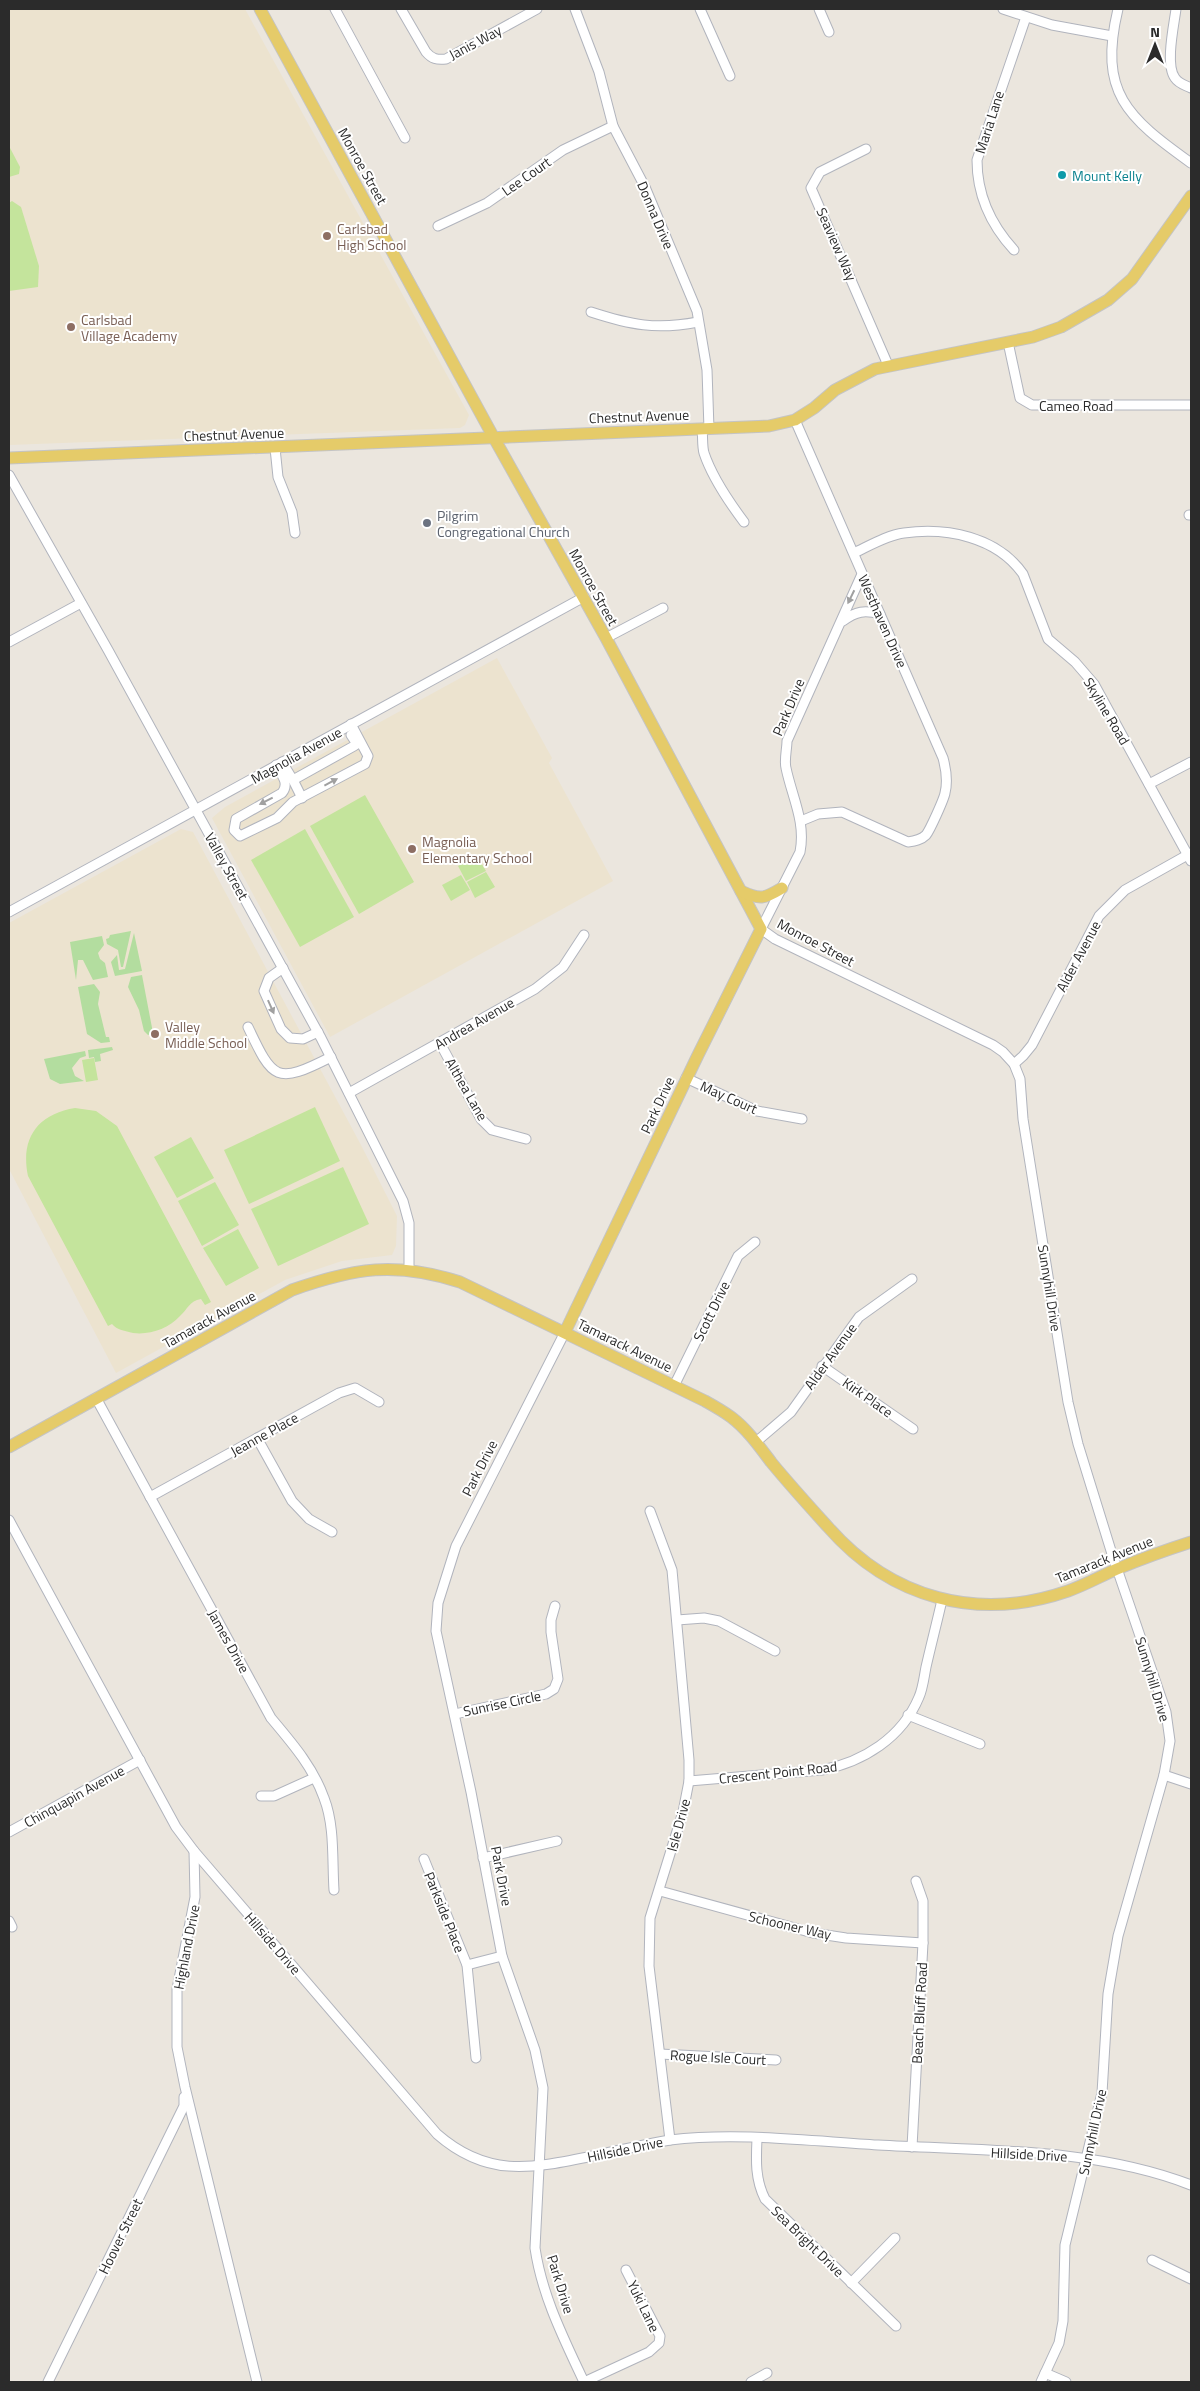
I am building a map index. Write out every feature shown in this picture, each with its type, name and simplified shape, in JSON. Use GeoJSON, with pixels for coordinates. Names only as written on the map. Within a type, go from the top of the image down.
{"type":"FeatureCollection","features":[{"type":"Feature","properties":{"kind":"main road","name":"Monroe Street"},"geometry":{"type":"LineString","coordinates":[[260,9],[494,438],[584,597],[762,928]]}},
{"type":"Feature","properties":{"kind":"main road","name":"Chestnut Avenue"},"geometry":{"type":"LineString","coordinates":[[9,458],[769,426],[794,420],[814,408],[850,380],[888,365],[1033,337],[1061,327],[1108,300],[1132,279],[1191,196]]}},
{"type":"Feature","properties":{"kind":"main road"},"geometry":{"type":"LineString","coordinates":[[741,891],[756,898],[768,897],[782,888]]}},
{"type":"Feature","properties":{"kind":"main road","name":"Park Drive"},"geometry":{"type":"LineString","coordinates":[[565,1332],[686,1078],[762,928]]}},
{"type":"Feature","properties":{"kind":"main road","name":"Tamarack Avenue"},"geometry":{"type":"LineString","coordinates":[[9,1447],[292,1290],[335,1275],[357,1270],[409,1270],[436,1274],[460,1282],[706,1400],[732,1417],[756,1442],[835,1535],[860,1559],[896,1583],[942,1600],[979,1604],[1006,1604],[1028,1601],[1068,1591],[1117,1569],[1191,1542]]}},
{"type":"Feature","properties":{"kind":"street"},"geometry":{"type":"LineString","coordinates":[[334,9],[405,138]]}},
{"type":"Feature","properties":{"kind":"street","name":"Janis Way"},"geometry":{"type":"LineString","coordinates":[[402,9],[426,52],[431,58],[439,60],[446,59],[537,9]]}},
{"type":"Feature","properties":{"kind":"street","name":"Donna Drive"},"geometry":{"type":"LineString","coordinates":[[574,9],[599,72],[613,126],[645,187],[697,311],[707,370],[704,450],[707,461],[732,507],[744,522]]}},
{"type":"Feature","properties":{"kind":"street"},"geometry":{"type":"LineString","coordinates":[[700,9],[730,76]]}},
{"type":"Feature","properties":{"kind":"street"},"geometry":{"type":"LineString","coordinates":[[819,9],[829,32]]}},
{"type":"Feature","properties":{"kind":"street"},"geometry":{"type":"LineString","coordinates":[[1003,9],[1052,25],[1112,36]]}},
{"type":"Feature","properties":{"kind":"street"},"geometry":{"type":"LineString","coordinates":[[1118,9],[1112,36],[1114,83],[1123,103],[1147,131],[1191,164]]}},
{"type":"Feature","properties":{"kind":"street"},"geometry":{"type":"LineString","coordinates":[[1176,9],[1170,68],[1174,77],[1180,83],[1191,88]]}},
{"type":"Feature","properties":{"kind":"street","name":"Maria Lane"},"geometry":{"type":"LineString","coordinates":[[1014,250],[996,231],[981,193],[977,177],[977,160],[1026,17]]}},
{"type":"Feature","properties":{"kind":"street","name":"Lee Court"},"geometry":{"type":"LineString","coordinates":[[438,226],[487,203],[563,150],[613,126]]}},
{"type":"Feature","properties":{"kind":"street","name":"Seaview Way"},"geometry":{"type":"LineString","coordinates":[[866,149],[820,172],[811,188],[832,232],[888,365]]}},
{"type":"Feature","properties":{"kind":"street"},"geometry":{"type":"LineString","coordinates":[[591,312],[645,327],[672,327],[698,322]]}},
{"type":"Feature","properties":{"kind":"street","name":"Cameo Road"},"geometry":{"type":"LineString","coordinates":[[1008,342],[1020,398],[1032,405],[1191,405]]}},
{"type":"Feature","properties":{"kind":"street","name":"Westhaven Drive"},"geometry":{"type":"LineString","coordinates":[[794,420],[944,758],[946,772],[945,792],[927,834],[917,841],[908,842],[842,812],[818,814],[801,821]]}},
{"type":"Feature","properties":{"kind":"street"},"geometry":{"type":"LineString","coordinates":[[275,448],[278,477],[292,512],[295,533]]}},
{"type":"Feature","properties":{"kind":"street","name":"Valley Street"},"geometry":{"type":"LineString","coordinates":[[9,476],[331,1057],[403,1201],[409,1223],[409,1270]]}},
{"type":"Feature","properties":{"kind":"street","name":"Skyline Road"},"geometry":{"type":"LineString","coordinates":[[854,553],[904,533],[946,532],[978,540],[997,549],[1023,574],[1048,639],[1075,662],[1094,684],[1190,856]]}},
{"type":"Feature","properties":{"kind":"street","name":"Park Drive"},"geometry":{"type":"LineString","coordinates":[[762,928],[800,852],[801,821],[786,766],[787,741],[843,621],[846,606],[862,574]]}},
{"type":"Feature","properties":{"kind":"street","name":"Magnolia Avenue"},"geometry":{"type":"LineString","coordinates":[[9,912],[584,597]]}},
{"type":"Feature","properties":{"kind":"street"},"geometry":{"type":"LineString","coordinates":[[9,642],[81,603]]}},
{"type":"Feature","properties":{"kind":"street"},"geometry":{"type":"LineString","coordinates":[[606,638],[662,608]]}},
{"type":"Feature","properties":{"kind":"street"},"geometry":{"type":"LineString","coordinates":[[843,621],[860,611],[880,614]]}},
{"type":"Feature","properties":{"kind":"street"},"geometry":{"type":"LineString","coordinates":[[294,780],[357,744],[349,726]]}},
{"type":"Feature","properties":{"kind":"street"},"geometry":{"type":"LineString","coordinates":[[279,764],[286,781],[285,789],[236,819],[234,830],[240,836],[277,818],[293,802],[365,764],[368,756],[349,726]]}},
{"type":"Feature","properties":{"kind":"street"},"geometry":{"type":"LineString","coordinates":[[1149,784],[1191,762]]}},
{"type":"Feature","properties":{"kind":"street"},"geometry":{"type":"LineString","coordinates":[[279,764],[294,780],[302,798]]}},
{"type":"Feature","properties":{"kind":"street","name":"Alder Avenue"},"geometry":{"type":"LineString","coordinates":[[1014,1064],[1032,1045],[1098,916],[1125,890],[1190,856]]}},
{"type":"Feature","properties":{"kind":"street","name":"Monroe Street"},"geometry":{"type":"LineString","coordinates":[[762,928],[775,940],[993,1045],[1003,1052],[1014,1064]]}},
{"type":"Feature","properties":{"kind":"street","name":"Andrea Avenue"},"geometry":{"type":"LineString","coordinates":[[348,1093],[535,989],[563,967],[584,935]]}},
{"type":"Feature","properties":{"kind":"street"},"geometry":{"type":"LineString","coordinates":[[283,968],[268,978],[264,991],[281,1029],[290,1038],[303,1039],[318,1032]]}},
{"type":"Feature","properties":{"kind":"street"},"geometry":{"type":"LineString","coordinates":[[248,1027],[268,1066],[278,1072],[286,1074],[299,1073],[331,1057]]}},
{"type":"Feature","properties":{"kind":"street","name":"Althea Lane"},"geometry":{"type":"LineString","coordinates":[[440,1043],[481,1119],[492,1130],[526,1139]]}},
{"type":"Feature","properties":{"kind":"street","name":"Sunnyhill Drive"},"geometry":{"type":"LineString","coordinates":[[1014,1064],[1020,1079],[1023,1119],[1068,1402],[1078,1444],[1117,1569],[1166,1712],[1170,1741],[1164,1774],[1118,1936],[1108,1994],[1102,2093],[1088,2157],[1065,2245],[1063,2321],[1058,2343],[1041,2382]]}},
{"type":"Feature","properties":{"kind":"street","name":"May Court"},"geometry":{"type":"LineString","coordinates":[[686,1078],[757,1111],[802,1119]]}},
{"type":"Feature","properties":{"kind":"street","name":"Scott Drive"},"geometry":{"type":"LineString","coordinates":[[674,1386],[738,1256],[755,1242]]}},
{"type":"Feature","properties":{"kind":"street","name":"Alder Avenue"},"geometry":{"type":"LineString","coordinates":[[756,1442],[791,1412],[822,1366],[859,1317],[912,1279]]}},
{"type":"Feature","properties":{"kind":"street","name":"Park Drive"},"geometry":{"type":"LineString","coordinates":[[565,1332],[456,1546],[438,1603],[436,1631],[455,1714],[502,1956],[540,2068],[543,2088],[535,2248],[538,2268],[550,2308],[584,2382]]}},
{"type":"Feature","properties":{"kind":"street","name":"Kirk Place"},"geometry":{"type":"LineString","coordinates":[[822,1366],[913,1429]]}},
{"type":"Feature","properties":{"kind":"street","name":"Jeanne Place"},"geometry":{"type":"LineString","coordinates":[[150,1497],[339,1393],[355,1388],[379,1402]]}},
{"type":"Feature","properties":{"kind":"street","name":"James Drive"},"geometry":{"type":"LineString","coordinates":[[96,1398],[272,1718],[305,1760],[325,1799],[330,1826],[334,1890]]}},
{"type":"Feature","properties":{"kind":"street"},"geometry":{"type":"LineString","coordinates":[[257,1438],[292,1501],[308,1519],[332,1532]]}},
{"type":"Feature","properties":{"kind":"street","name":"Isle Drive"},"geometry":{"type":"LineString","coordinates":[[650,1511],[672,1570],[689,1781],[683,1812],[660,1891],[650,1918],[649,1966],[670,2140]]}},
{"type":"Feature","properties":{"kind":"street"},"geometry":{"type":"LineString","coordinates":[[9,1520],[176,1827],[194,1851]]}},
{"type":"Feature","properties":{"kind":"street","name":"Crescent Point Road"},"geometry":{"type":"LineString","coordinates":[[689,1781],[839,1767],[862,1758],[887,1741],[908,1715],[919,1697],[942,1600]]}},
{"type":"Feature","properties":{"kind":"street","name":"Sunrise Circle"},"geometry":{"type":"LineString","coordinates":[[455,1714],[546,1694],[554,1689],[558,1679],[551,1632],[551,1620],[555,1606]]}},
{"type":"Feature","properties":{"kind":"street"},"geometry":{"type":"LineString","coordinates":[[677,1620],[704,1618],[719,1621],[734,1627],[775,1651]]}},
{"type":"Feature","properties":{"kind":"street"},"geometry":{"type":"LineString","coordinates":[[908,1715],[980,1744]]}},
{"type":"Feature","properties":{"kind":"street","name":"Chinquapin Avenue"},"geometry":{"type":"LineString","coordinates":[[9,1832],[140,1760]]}},
{"type":"Feature","properties":{"kind":"street"},"geometry":{"type":"LineString","coordinates":[[1164,1774],[1191,1784]]}},
{"type":"Feature","properties":{"kind":"street"},"geometry":{"type":"LineString","coordinates":[[261,1796],[274,1796],[314,1778]]}},
{"type":"Feature","properties":{"kind":"street"},"geometry":{"type":"LineString","coordinates":[[483,1858],[557,1841]]}},
{"type":"Feature","properties":{"kind":"street","name":"Highland Drive"},"geometry":{"type":"LineString","coordinates":[[194,1851],[194,1905],[177,1989],[177,2047],[185,2088],[257,2382]]}},
{"type":"Feature","properties":{"kind":"street","name":"Hillside Drive"},"geometry":{"type":"LineString","coordinates":[[194,1851],[437,2134],[448,2144],[469,2156],[513,2168],[539,2167],[670,2140],[691,2138],[757,2138],[1088,2157],[1147,2170],[1191,2185]]}},
{"type":"Feature","properties":{"kind":"street","name":"Parkside Place"},"geometry":{"type":"LineString","coordinates":[[424,1859],[467,1965],[476,2058]]}},
{"type":"Feature","properties":{"kind":"street","name":"Beach Bluff Road"},"geometry":{"type":"LineString","coordinates":[[912,2147],[923,1943],[923,1902],[916,1881]]}},
{"type":"Feature","properties":{"kind":"street","name":"Schooner Way"},"geometry":{"type":"LineString","coordinates":[[660,1891],[813,1933],[846,1938],[923,1943]]}},
{"type":"Feature","properties":{"kind":"street","name":"Parkside Place"},"geometry":{"type":"LineString","coordinates":[[467,1965],[502,1956]]}},
{"type":"Feature","properties":{"kind":"street","name":"Rogue Isle Court"},"geometry":{"type":"LineString","coordinates":[[660,2054],[776,2060]]}},
{"type":"Feature","properties":{"kind":"street","name":"Hoover Street"},"geometry":{"type":"LineString","coordinates":[[48,2382],[184,2106],[185,2088]]}},
{"type":"Feature","properties":{"kind":"street","name":"Sea Bright Drive"},"geometry":{"type":"LineString","coordinates":[[757,2138],[756,2169],[759,2187],[765,2199],[896,2326]]}},
{"type":"Feature","properties":{"kind":"street"},"geometry":{"type":"LineString","coordinates":[[851,2283],[895,2238]]}},
{"type":"Feature","properties":{"kind":"street"},"geometry":{"type":"LineString","coordinates":[[1152,2260],[1191,2279]]}},
{"type":"Feature","properties":{"kind":"street","name":"Yuki Lane"},"geometry":{"type":"LineString","coordinates":[[584,2382],[649,2352],[659,2343],[660,2336],[626,2270]]}},
{"type":"Feature","properties":{"kind":"street"},"geometry":{"type":"LineString","coordinates":[[751,2382],[767,2373]]}},
{"type":"Feature","properties":{"kind":"street"},"geometry":{"type":"LineString","coordinates":[[1045,2373],[1066,2382]]}},
{"type":"Feature","properties":{"kind":"shaded area","name":"Carlsbad High School"},"geometry":{"type":"Polygon","coordinates":[[[9,9],[245,9],[469,415],[465,425],[460,428],[9,445],[9,9]]]}},
{"type":"Feature","properties":{"kind":"shaded area","name":"Magnolia Elementary School"},"geometry":{"type":"Polygon","coordinates":[[[497,658],[552,758],[549,763],[613,881],[330,1037],[212,818],[225,807],[497,658]]]}},
{"type":"Feature","properties":{"kind":"shaded area","name":"Valley Middle School"},"geometry":{"type":"Polygon","coordinates":[[[181,829],[193,832],[361,1145],[397,1216],[396,1246],[392,1255],[342,1261],[285,1280],[116,1373],[9,1169],[9,923],[181,829]]]}},
{"type":"Feature","properties":{"kind":"green space"},"geometry":{"type":"Polygon","coordinates":[[[9,146],[20,167],[19,174],[9,177],[9,146]]]}},
{"type":"Feature","properties":{"kind":"green space"},"geometry":{"type":"Polygon","coordinates":[[[12,201],[21,207],[39,266],[38,287],[9,291],[9,203],[12,201]]]}},
{"type":"Feature","properties":{"kind":"green space"},"geometry":{"type":"Polygon","coordinates":[[[365,795],[414,882],[359,914],[310,826],[365,795]]]}},
{"type":"Feature","properties":{"kind":"green space"},"geometry":{"type":"Polygon","coordinates":[[[305,829],[354,917],[300,947],[251,860],[305,829]]]}},
{"type":"Feature","properties":{"kind":"green space"},"geometry":{"type":"Polygon","coordinates":[[[477,856],[486,871],[466,881],[458,866],[477,856]]]}},
{"type":"Feature","properties":{"kind":"green space"},"geometry":{"type":"Polygon","coordinates":[[[486,872],[495,887],[475,898],[467,882],[486,872]]]}},
{"type":"Feature","properties":{"kind":"green space"},"geometry":{"type":"Polygon","coordinates":[[[461,875],[470,890],[451,901],[442,885],[461,875]]]}},
{"type":"Feature","properties":{"kind":"green space"},"geometry":{"type":"Polygon","coordinates":[[[131,931],[123,967],[121,967],[118,950],[107,944],[106,939],[110,935],[131,931]]]}},
{"type":"Feature","properties":{"kind":"green space"},"geometry":{"type":"Polygon","coordinates":[[[134,933],[142,971],[115,976],[111,962],[117,955],[119,970],[125,969],[134,933]]]}},
{"type":"Feature","properties":{"kind":"green space"},"geometry":{"type":"Polygon","coordinates":[[[102,936],[104,945],[98,953],[100,959],[105,963],[108,977],[93,980],[83,960],[78,960],[76,980],[70,942],[102,936]]]}},
{"type":"Feature","properties":{"kind":"green space"},"geometry":{"type":"Polygon","coordinates":[[[142,975],[153,1033],[148,1035],[144,1031],[139,1010],[128,987],[131,977],[142,975]]]}},
{"type":"Feature","properties":{"kind":"green space"},"geometry":{"type":"Polygon","coordinates":[[[94,984],[100,992],[98,1004],[106,1037],[109,1037],[110,1042],[101,1043],[87,1034],[78,987],[94,984]]]}},
{"type":"Feature","properties":{"kind":"green space"},"geometry":{"type":"Polygon","coordinates":[[[112,1047],[113,1050],[100,1054],[101,1061],[95,1062],[94,1057],[89,1058],[88,1050],[112,1047]]]}},
{"type":"Feature","properties":{"kind":"green space"},"geometry":{"type":"Polygon","coordinates":[[[85,1051],[86,1056],[80,1058],[72,1068],[75,1076],[84,1081],[60,1084],[50,1079],[44,1059],[85,1051]]]}},
{"type":"Feature","properties":{"kind":"green space"},"geometry":{"type":"Polygon","coordinates":[[[94,1058],[98,1080],[86,1082],[82,1060],[94,1058]]]}},
{"type":"Feature","properties":{"kind":"green space"},"geometry":{"type":"Polygon","coordinates":[[[315,1107],[340,1161],[249,1204],[224,1150],[315,1107]]]}},
{"type":"Feature","properties":{"kind":"green space"},"geometry":{"type":"Polygon","coordinates":[[[75,1108],[96,1111],[117,1126],[211,1302],[205,1305],[201,1299],[194,1302],[175,1321],[164,1328],[146,1333],[133,1333],[119,1329],[112,1324],[108,1326],[28,1176],[27,1150],[35,1130],[51,1116],[75,1108]]]}},
{"type":"Feature","properties":{"kind":"green space"},"geometry":{"type":"Polygon","coordinates":[[[191,1137],[214,1178],[177,1198],[154,1157],[191,1137]]]}},
{"type":"Feature","properties":{"kind":"green space"},"geometry":{"type":"Polygon","coordinates":[[[343,1167],[369,1224],[278,1266],[251,1209],[343,1167]]]}},
{"type":"Feature","properties":{"kind":"green space"},"geometry":{"type":"Polygon","coordinates":[[[215,1182],[239,1225],[202,1246],[178,1201],[215,1182]]]}},
{"type":"Feature","properties":{"kind":"green space"},"geometry":{"type":"Polygon","coordinates":[[[238,1229],[259,1268],[226,1286],[203,1248],[238,1229]]]}},
{"type":"Feature","properties":{"kind":"place","name":"Mount Kelly"},"geometry":{"type":"Point","coordinates":[1062,175]}},
{"type":"Feature","properties":{"kind":"place","name":"Carlsbad High School"},"geometry":{"type":"Point","coordinates":[327,236]}},
{"type":"Feature","properties":{"kind":"place","name":"Carlsbad Village Academy"},"geometry":{"type":"Point","coordinates":[71,327]}},
{"type":"Feature","properties":{"kind":"place","name":"Pilgrim Congregational Church"},"geometry":{"type":"Point","coordinates":[427,523]}},
{"type":"Feature","properties":{"kind":"place","name":"Magnolia Elementary School"},"geometry":{"type":"Point","coordinates":[412,849]}},
{"type":"Feature","properties":{"kind":"place","name":"Valley Middle School"},"geometry":{"type":"Point","coordinates":[155,1034]}}]}
